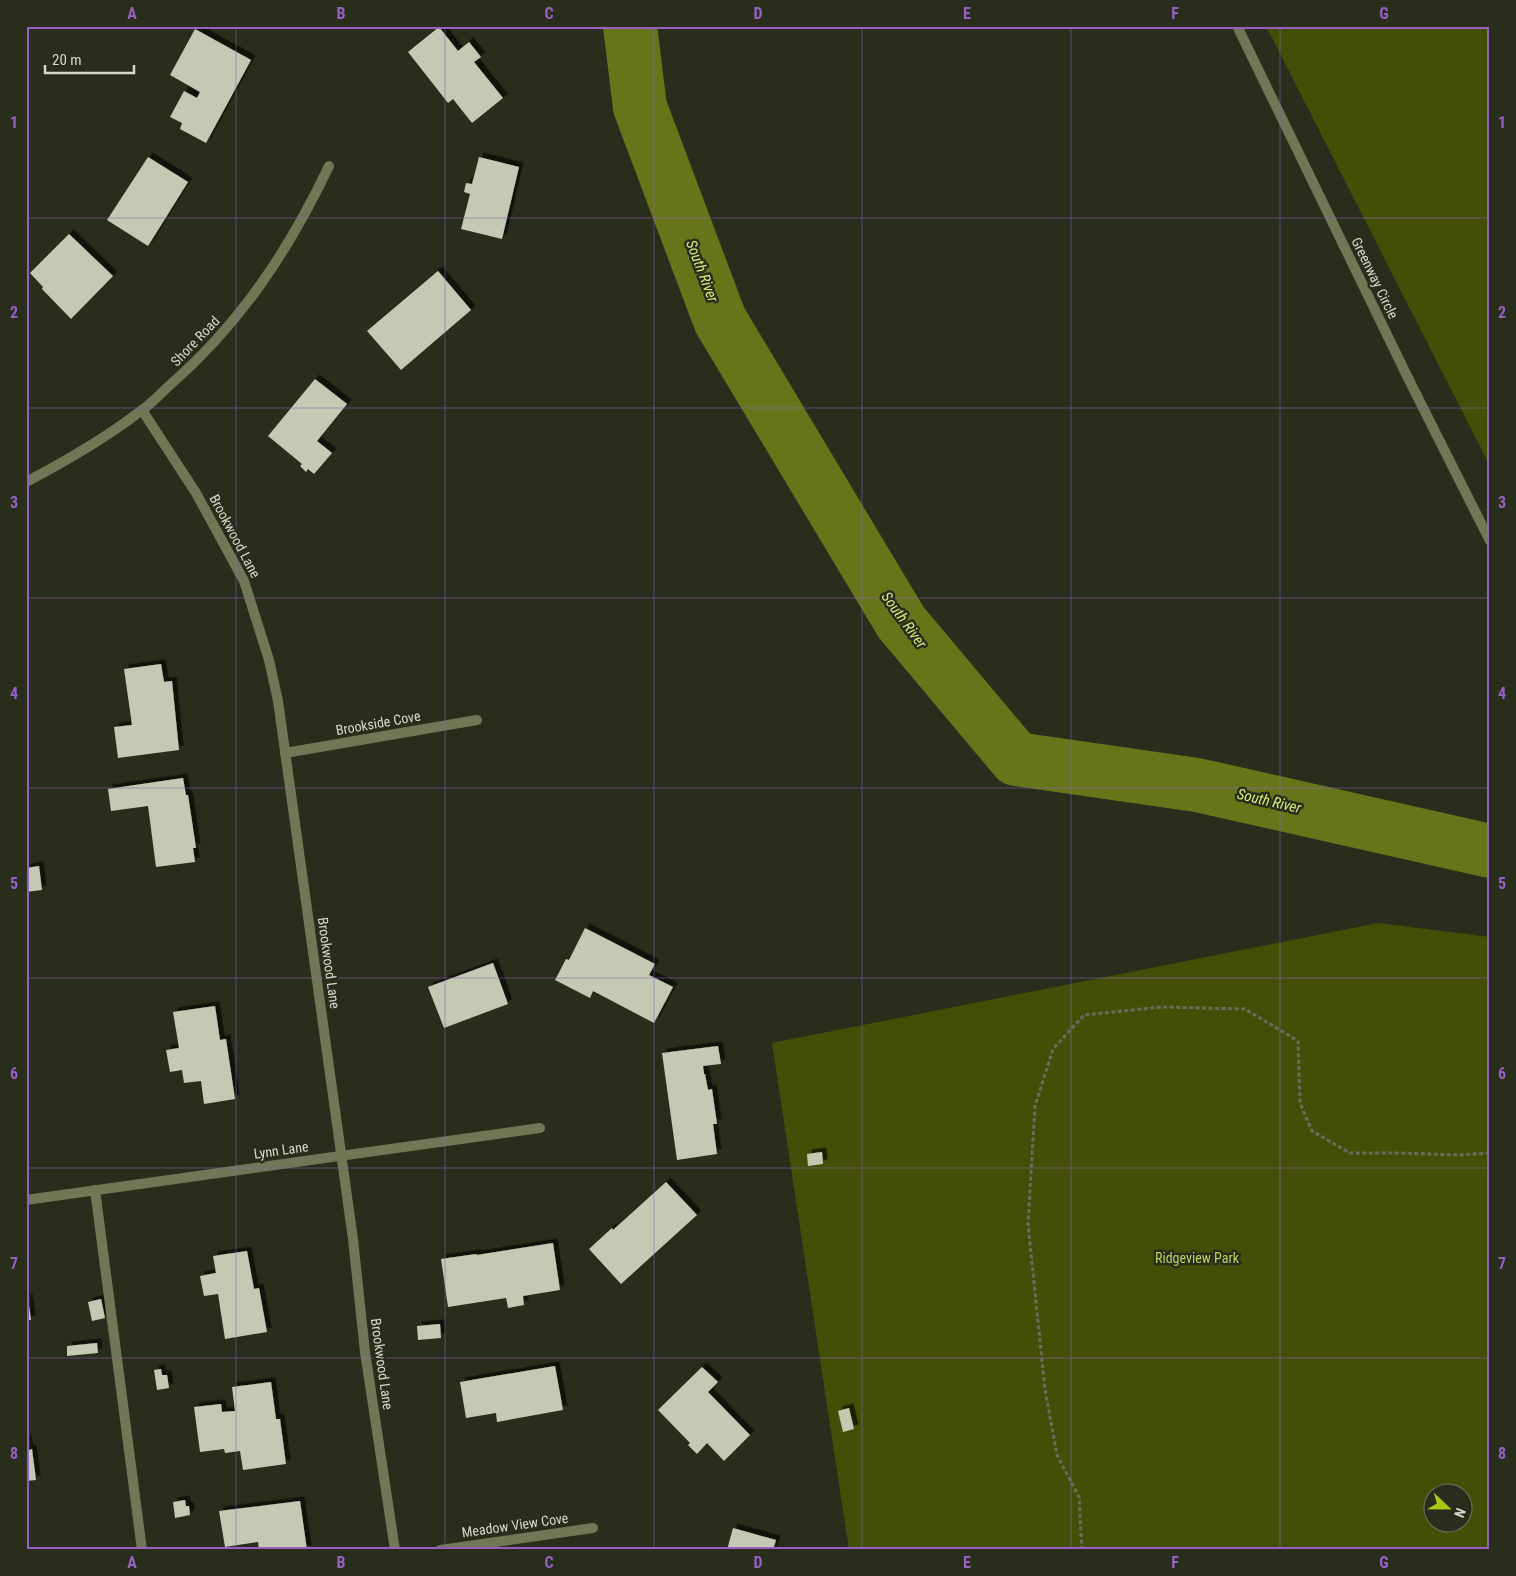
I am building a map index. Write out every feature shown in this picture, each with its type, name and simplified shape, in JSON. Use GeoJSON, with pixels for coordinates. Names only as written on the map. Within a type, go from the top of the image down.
{"type":"FeatureCollection","features":[{"type":"Feature","properties":{"kind":"street","name":"Greenway Circle"},"geometry":{"type":"LineString","coordinates":[[1237,26],[1409,380],[1490,541]]}},
{"type":"Feature","properties":{"kind":"street","name":"Shore Road"},"geometry":{"type":"LineString","coordinates":[[26,482],[68,460],[142,410],[194,364],[238,316],[277,262],[311,205],[329,166]]}},
{"type":"Feature","properties":{"kind":"street","name":"Brookwood Lane"},"geometry":{"type":"LineString","coordinates":[[142,410],[196,493],[244,581],[269,660],[278,701],[342,1155],[366,1352],[395,1550]]}},
{"type":"Feature","properties":{"kind":"street","name":"Brookside Cove"},"geometry":{"type":"LineString","coordinates":[[285,752],[477,720]]}},
{"type":"Feature","properties":{"kind":"street","name":"Lynn Lane"},"geometry":{"type":"LineString","coordinates":[[26,1200],[540,1128]]}},
{"type":"Feature","properties":{"kind":"street"},"geometry":{"type":"LineString","coordinates":[[95,1190],[142,1550]]}},
{"type":"Feature","properties":{"kind":"street","name":"Meadow View Cove"},"geometry":{"type":"LineString","coordinates":[[440,1550],[593,1528]]}},
{"type":"Feature","properties":{"kind":"path"},"geometry":{"type":"LineString","coordinates":[[1082,1550],[1079,1497],[1057,1455],[1044,1390],[1028,1224],[1035,1106],[1052,1049],[1084,1015],[1161,1007],[1246,1009],[1298,1041],[1300,1103],[1312,1131],[1319,1136],[1350,1153],[1458,1155],[1490,1153]]}},
{"type":"Feature","properties":{"kind":"green space"},"geometry":{"type":"Polygon","coordinates":[[[1266,26],[1490,26],[1490,466],[1266,26]]]}},
{"type":"Feature","properties":{"kind":"green space","name":"Ridgeview Park"},"geometry":{"type":"Polygon","coordinates":[[[1378,923],[1490,937],[1490,1550],[849,1550],[772,1043],[1378,923]]]}},
{"type":"Feature","properties":{"kind":"building"},"geometry":{"type":"Polygon","coordinates":[[[439,27],[458,51],[469,42],[481,57],[474,62],[503,98],[472,123],[453,99],[448,103],[408,52],[439,27]]]}},
{"type":"Feature","properties":{"kind":"building"},"geometry":{"type":"Polygon","coordinates":[[[195,29],[251,60],[206,143],[180,129],[182,123],[170,117],[184,91],[197,98],[200,92],[170,75],[195,29]]]}},
{"type":"Feature","properties":{"kind":"building"},"geometry":{"type":"Polygon","coordinates":[[[148,157],[188,182],[148,246],[107,220],[148,157]]]}},
{"type":"Feature","properties":{"kind":"building"},"geometry":{"type":"Polygon","coordinates":[[[479,157],[519,167],[502,239],[461,229],[470,194],[464,192],[466,183],[472,184],[479,157]]]}},
{"type":"Feature","properties":{"kind":"building"},"geometry":{"type":"Polygon","coordinates":[[[69,234],[113,276],[71,319],[42,289],[43,287],[30,273],[69,234]]]}},
{"type":"Feature","properties":{"kind":"building"},"geometry":{"type":"Polygon","coordinates":[[[438,271],[471,310],[401,370],[367,331],[438,271]]]}},
{"type":"Feature","properties":{"kind":"building"},"geometry":{"type":"Polygon","coordinates":[[[315,379],[347,404],[317,441],[332,453],[314,474],[308,469],[306,472],[300,466],[302,464],[268,436],[315,379]]]}},
{"type":"Feature","properties":{"kind":"building"},"geometry":{"type":"Polygon","coordinates":[[[161,664],[164,682],[172,681],[179,750],[118,758],[114,727],[132,725],[124,669],[161,664]]]}},
{"type":"Feature","properties":{"kind":"building"},"geometry":{"type":"Polygon","coordinates":[[[183,778],[186,795],[188,795],[196,848],[193,848],[195,862],[156,867],[148,806],[111,811],[108,789],[183,778]]]}},
{"type":"Feature","properties":{"kind":"building"},"geometry":{"type":"Polygon","coordinates":[[[39,866],[42,890],[26,892],[26,868],[39,866]]]}},
{"type":"Feature","properties":{"kind":"building"},"geometry":{"type":"Polygon","coordinates":[[[585,928],[655,964],[649,975],[673,987],[654,1023],[593,991],[590,998],[555,980],[566,959],[569,960],[585,928]]]}},
{"type":"Feature","properties":{"kind":"building"},"geometry":{"type":"Polygon","coordinates":[[[493,963],[508,1004],[444,1028],[428,987],[493,963]]]}},
{"type":"Feature","properties":{"kind":"building"},"geometry":{"type":"Polygon","coordinates":[[[215,1006],[220,1040],[226,1039],[235,1099],[204,1104],[201,1081],[184,1083],[182,1070],[170,1072],[166,1050],[179,1048],[173,1012],[215,1006]]]}},
{"type":"Feature","properties":{"kind":"building"},"geometry":{"type":"Polygon","coordinates":[[[718,1046],[721,1064],[703,1066],[708,1090],[712,1089],[717,1124],[713,1124],[717,1154],[677,1160],[662,1053],[718,1046]]]}},
{"type":"Feature","properties":{"kind":"building"},"geometry":{"type":"Polygon","coordinates":[[[822,1152],[823,1164],[808,1166],[807,1154],[822,1152]]]}},
{"type":"Feature","properties":{"kind":"building"},"geometry":{"type":"Polygon","coordinates":[[[666,1182],[697,1215],[621,1284],[589,1249],[666,1182]]]}},
{"type":"Feature","properties":{"kind":"building"},"geometry":{"type":"Polygon","coordinates":[[[553,1243],[560,1290],[523,1296],[524,1305],[508,1308],[506,1298],[448,1307],[441,1259],[553,1243]]]}},
{"type":"Feature","properties":{"kind":"building"},"geometry":{"type":"Polygon","coordinates":[[[247,1251],[254,1289],[259,1288],[267,1332],[225,1339],[218,1294],[204,1296],[200,1276],[216,1273],[213,1256],[247,1251]]]}},
{"type":"Feature","properties":{"kind":"building"},"geometry":{"type":"Polygon","coordinates":[[[26,1298],[28,1298],[31,1320],[26,1320],[26,1298]]]}},
{"type":"Feature","properties":{"kind":"building"},"geometry":{"type":"Polygon","coordinates":[[[101,1299],[105,1318],[92,1321],[88,1302],[101,1299]]]}},
{"type":"Feature","properties":{"kind":"building"},"geometry":{"type":"Polygon","coordinates":[[[440,1324],[441,1338],[418,1340],[417,1326],[440,1324]]]}},
{"type":"Feature","properties":{"kind":"building"},"geometry":{"type":"Polygon","coordinates":[[[97,1343],[98,1353],[67,1356],[67,1346],[97,1343]]]}},
{"type":"Feature","properties":{"kind":"building"},"geometry":{"type":"Polygon","coordinates":[[[555,1366],[563,1410],[497,1422],[496,1413],[466,1418],[460,1382],[555,1366]]]}},
{"type":"Feature","properties":{"kind":"building"},"geometry":{"type":"Polygon","coordinates":[[[702,1367],[718,1382],[708,1392],[750,1435],[724,1461],[707,1443],[697,1454],[688,1445],[690,1443],[658,1410],[702,1367]]]}},
{"type":"Feature","properties":{"kind":"building"},"geometry":{"type":"Polygon","coordinates":[[[161,1369],[162,1375],[167,1375],[169,1388],[157,1390],[154,1370],[161,1369]]]}},
{"type":"Feature","properties":{"kind":"building"},"geometry":{"type":"Polygon","coordinates":[[[271,1382],[276,1419],[280,1419],[286,1464],[243,1470],[240,1451],[225,1453],[224,1449],[200,1452],[194,1407],[221,1404],[222,1412],[235,1411],[232,1387],[271,1382]]]}},
{"type":"Feature","properties":{"kind":"building"},"geometry":{"type":"Polygon","coordinates":[[[849,1408],[854,1429],[843,1432],[838,1411],[849,1408]]]}},
{"type":"Feature","properties":{"kind":"building"},"geometry":{"type":"Polygon","coordinates":[[[26,1435],[29,1450],[32,1449],[36,1480],[26,1481],[26,1435]]]}},
{"type":"Feature","properties":{"kind":"building"},"geometry":{"type":"Polygon","coordinates":[[[185,1500],[186,1506],[189,1506],[190,1515],[175,1518],[173,1502],[185,1500]]]}},
{"type":"Feature","properties":{"kind":"building"},"geometry":{"type":"Polygon","coordinates":[[[300,1501],[307,1550],[259,1550],[258,1542],[225,1547],[219,1511],[300,1501]]]}},
{"type":"Feature","properties":{"kind":"building"},"geometry":{"type":"Polygon","coordinates":[[[733,1528],[776,1540],[773,1550],[727,1550],[733,1528]]]}},
{"type":"Feature","properties":{"kind":"waterway","name":"South River"},"geometry":{"type":"LineString","coordinates":[[630,26],[640,107],[720,320],[901,622],[1016,759],[1197,785],[1490,851]]}}]}
